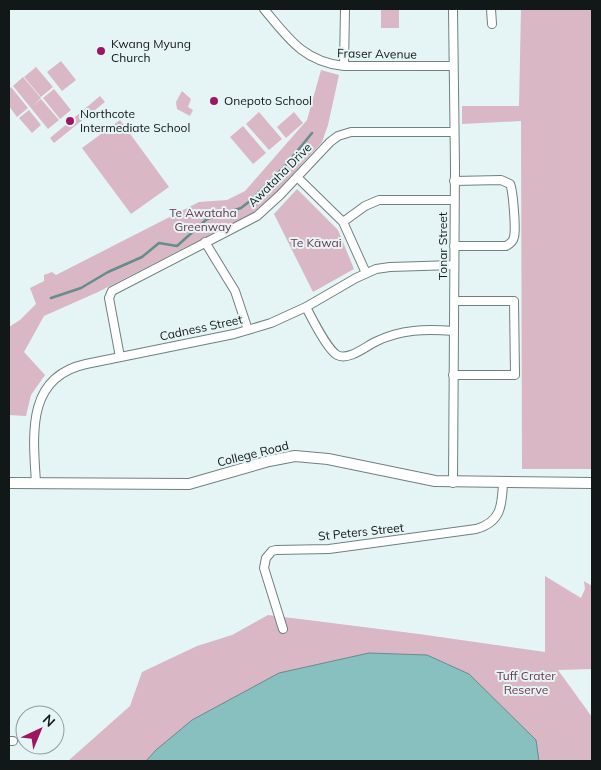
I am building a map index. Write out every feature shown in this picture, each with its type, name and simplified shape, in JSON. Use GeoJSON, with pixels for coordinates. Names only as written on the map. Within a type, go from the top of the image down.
{"type":"FeatureCollection","features":[{"type":"Feature","properties":{"kind":"main road","name":"College Road"},"geometry":{"type":"LineString","coordinates":[[9,483],[189,484],[269,461],[295,456],[328,459],[420,479],[453,483],[592,483]]}},
{"type":"Feature","properties":{"kind":"street","name":"Fraser Avenue"},"geometry":{"type":"LineString","coordinates":[[264,9],[296,46],[307,55],[327,63],[344,66],[452,66]]}},
{"type":"Feature","properties":{"kind":"street"},"geometry":{"type":"LineString","coordinates":[[344,9],[344,66]]}},
{"type":"Feature","properties":{"kind":"street","name":"Tonar Street"},"geometry":{"type":"LineString","coordinates":[[453,9],[453,483]]}},
{"type":"Feature","properties":{"kind":"street"},"geometry":{"type":"LineString","coordinates":[[491,9],[492,24]]}},
{"type":"Feature","properties":{"kind":"street","name":"Awataha Drive"},"geometry":{"type":"LineString","coordinates":[[120,357],[109,298],[112,291],[257,216],[338,136],[351,132],[454,132]]}},
{"type":"Feature","properties":{"kind":"street"},"geometry":{"type":"LineString","coordinates":[[297,177],[343,222],[366,273]]}},
{"type":"Feature","properties":{"kind":"street"},"geometry":{"type":"LineString","coordinates":[[454,181],[501,180],[510,184],[514,235],[511,242],[506,246],[454,246]]}},
{"type":"Feature","properties":{"kind":"street"},"geometry":{"type":"LineString","coordinates":[[343,222],[365,206],[379,200],[454,200]]}},
{"type":"Feature","properties":{"kind":"street"},"geometry":{"type":"LineString","coordinates":[[205,242],[235,291],[248,330]]}},
{"type":"Feature","properties":{"kind":"street","name":"Cadness Street"},"geometry":{"type":"LineString","coordinates":[[36,483],[35,419],[37,405],[43,392],[56,376],[70,368],[248,330],[278,320],[306,307],[366,273],[390,267],[454,265]]}},
{"type":"Feature","properties":{"kind":"street"},"geometry":{"type":"LineString","coordinates":[[453,375],[515,375],[514,301],[454,301]]}},
{"type":"Feature","properties":{"kind":"street"},"geometry":{"type":"LineString","coordinates":[[306,307],[331,349],[338,356],[342,357],[395,334],[419,330],[454,331]]}},
{"type":"Feature","properties":{"kind":"street","name":"St Peters Street"},"geometry":{"type":"LineString","coordinates":[[283,629],[264,568],[266,558],[272,551],[284,549],[329,549],[476,529],[487,525],[499,512],[502,506],[503,483]]}},
{"type":"Feature","properties":{"kind":"green space"},"geometry":{"type":"Polygon","coordinates":[[[381,9],[399,9],[399,28],[381,28],[381,9]]]}},
{"type":"Feature","properties":{"kind":"green space"},"geometry":{"type":"Polygon","coordinates":[[[521,9],[592,9],[592,469],[522,469],[521,121],[462,124],[462,106],[519,106],[521,9]]]}},
{"type":"Feature","properties":{"kind":"green space"},"geometry":{"type":"Polygon","coordinates":[[[61,61],[76,80],[62,91],[47,72],[61,61]]]}},
{"type":"Feature","properties":{"kind":"green space"},"geometry":{"type":"Polygon","coordinates":[[[36,67],[53,87],[41,97],[24,77],[36,67]]]}},
{"type":"Feature","properties":{"kind":"green space","name":"Te Awataha Greenway"},"geometry":{"type":"Polygon","coordinates":[[[321,70],[339,75],[328,125],[322,142],[255,216],[238,228],[196,242],[98,292],[44,316],[24,352],[45,375],[31,395],[26,416],[9,415],[9,327],[20,320],[36,304],[30,288],[44,281],[44,275],[52,272],[56,275],[199,202],[227,200],[245,191],[307,120],[321,70]]]}},
{"type":"Feature","properties":{"kind":"green space"},"geometry":{"type":"Polygon","coordinates":[[[23,77],[41,98],[33,106],[41,99],[59,120],[48,129],[13,86],[23,77]]]}},
{"type":"Feature","properties":{"kind":"green space"},"geometry":{"type":"Polygon","coordinates":[[[11,87],[28,108],[17,117],[9,106],[9,89],[11,87]]]}},
{"type":"Feature","properties":{"kind":"green space"},"geometry":{"type":"Polygon","coordinates":[[[54,89],[71,110],[60,119],[43,98],[54,89]]]}},
{"type":"Feature","properties":{"kind":"green space"},"geometry":{"type":"Polygon","coordinates":[[[182,91],[191,99],[188,107],[193,110],[190,116],[177,109],[176,102],[182,91]]]}},
{"type":"Feature","properties":{"kind":"green space"},"geometry":{"type":"Polygon","coordinates":[[[100,96],[105,102],[54,143],[50,138],[100,96]]]}},
{"type":"Feature","properties":{"kind":"green space"},"geometry":{"type":"Polygon","coordinates":[[[29,110],[41,125],[32,133],[19,118],[29,110]]]}},
{"type":"Feature","properties":{"kind":"green space"},"geometry":{"type":"Polygon","coordinates":[[[259,112],[282,139],[269,150],[246,124],[259,112]]]}},
{"type":"Feature","properties":{"kind":"green space"},"geometry":{"type":"Polygon","coordinates":[[[294,112],[303,123],[286,138],[277,127],[294,112]]]}},
{"type":"Feature","properties":{"kind":"green space"},"geometry":{"type":"Polygon","coordinates":[[[120,120],[169,187],[131,214],[82,148],[120,120]]]}},
{"type":"Feature","properties":{"kind":"green space"},"geometry":{"type":"Polygon","coordinates":[[[243,126],[266,153],[253,164],[230,137],[243,126]]]}},
{"type":"Feature","properties":{"kind":"green space","name":"Te Kāwai"},"geometry":{"type":"Polygon","coordinates":[[[297,189],[338,230],[354,269],[313,292],[274,214],[297,189]]]}},
{"type":"Feature","properties":{"kind":"green space","name":"Tuff Crater Reserve"},"geometry":{"type":"Polygon","coordinates":[[[545,576],[581,598],[585,589],[584,581],[592,586],[592,669],[558,670],[592,717],[592,761],[68,761],[130,706],[142,672],[197,646],[232,635],[268,615],[545,652],[545,576]]]}},
{"type":"Feature","properties":{"kind":"water"},"geometry":{"type":"Polygon","coordinates":[[[369,653],[427,655],[469,674],[536,740],[539,761],[146,761],[156,750],[192,720],[279,673],[369,653]]]}},
{"type":"Feature","properties":{"kind":"waterway"},"geometry":{"type":"LineString","coordinates":[[51,298],[81,288],[108,272],[142,257],[159,243],[177,246],[207,219],[241,208],[285,166],[312,133]]}},
{"type":"Feature","properties":{"kind":"place","name":"Kwang Myung Church"},"geometry":{"type":"Point","coordinates":[101,51]}},
{"type":"Feature","properties":{"kind":"place","name":"Onepoto School"},"geometry":{"type":"Point","coordinates":[214,101]}},
{"type":"Feature","properties":{"kind":"place","name":"Northcote Intermediate School"},"geometry":{"type":"Point","coordinates":[70,121]}}]}
